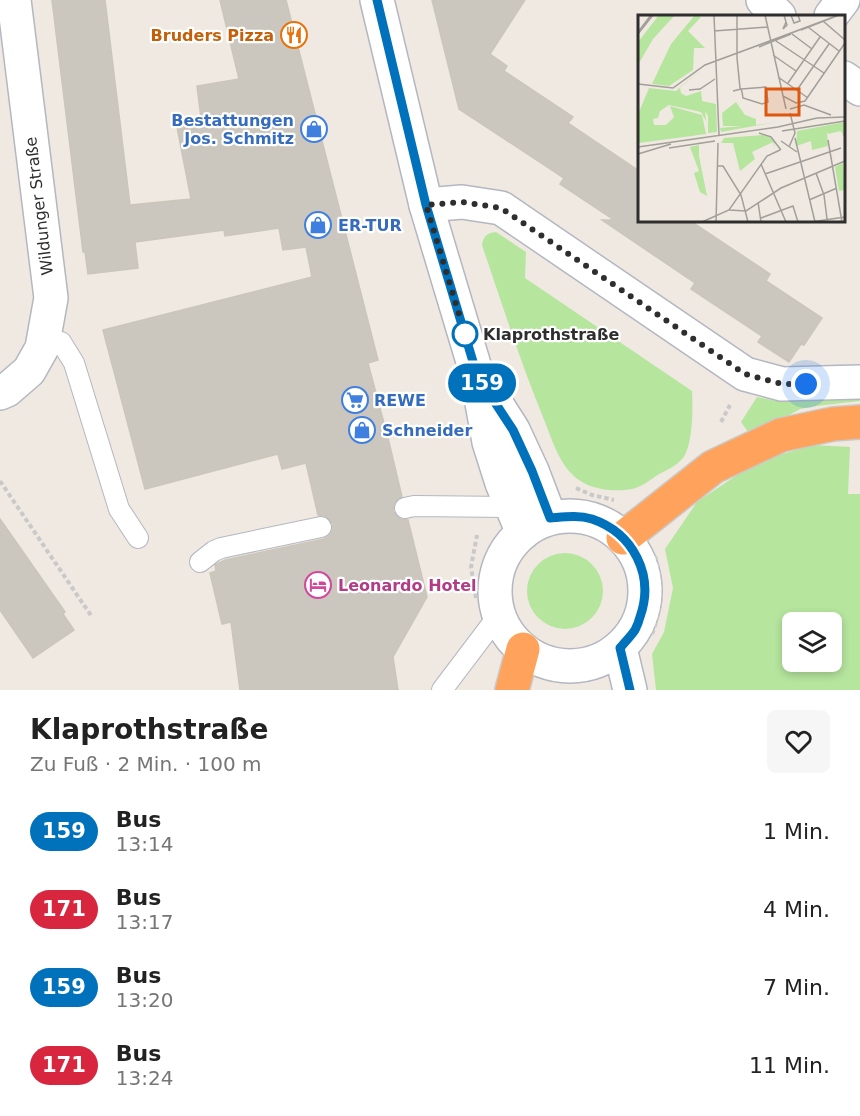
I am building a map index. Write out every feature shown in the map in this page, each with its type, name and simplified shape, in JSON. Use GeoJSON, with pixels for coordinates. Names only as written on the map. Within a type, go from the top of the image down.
{"type":"FeatureCollection","features":[{"type":"Feature","properties":{"kind":"highway"},"geometry":{"type":"LineString","coordinates":[[623,538],[713,467],[781,435],[833,424],[860,422]]}},
{"type":"Feature","properties":{"kind":"highway"},"geometry":{"type":"LineString","coordinates":[[512,690],[523,649]]}},
{"type":"Feature","properties":{"kind":"street","name":"Wildunger Straße"},"geometry":{"type":"LineString","coordinates":[[0,393],[7,390],[29,371],[42,348],[51,298],[14,0]]}},
{"type":"Feature","properties":{"kind":"street"},"geometry":{"type":"LineString","coordinates":[[377,0],[426,205],[477,375],[489,442],[516,516],[510,545],[498,567],[490,626],[510,638],[528,654],[582,678],[599,661],[634,646]]}},
{"type":"Feature","properties":{"kind":"street"},"geometry":{"type":"LineString","coordinates":[[763,0],[778,15]]}},
{"type":"Feature","properties":{"kind":"street"},"geometry":{"type":"LineString","coordinates":[[832,15],[843,0]]}},
{"type":"Feature","properties":{"kind":"street"},"geometry":{"type":"LineString","coordinates":[[845,79],[860,89]]}},
{"type":"Feature","properties":{"kind":"street"},"geometry":{"type":"LineString","coordinates":[[426,205],[462,202],[501,208],[745,374],[782,384],[860,382]]}},
{"type":"Feature","properties":{"kind":"street"},"geometry":{"type":"LineString","coordinates":[[516,516],[589,518],[607,526],[623,538],[638,558],[645,581],[644,606],[636,629],[630,690]]}},
{"type":"Feature","properties":{"kind":"lane"},"geometry":{"type":"LineString","coordinates":[[44,339],[61,342],[74,363],[119,509],[138,538]]}},
{"type":"Feature","properties":{"kind":"lane"},"geometry":{"type":"LineString","coordinates":[[405,508],[414,506],[516,516]]}},
{"type":"Feature","properties":{"kind":"lane"},"geometry":{"type":"LineString","coordinates":[[200,562],[214,551],[321,527]]}},
{"type":"Feature","properties":{"kind":"lane"},"geometry":{"type":"LineString","coordinates":[[442,690],[490,626]]}},
{"type":"Feature","properties":{"kind":"path"},"geometry":{"type":"LineString","coordinates":[[0,481],[92,617]]}},
{"type":"Feature","properties":{"kind":"path"},"geometry":{"type":"LineString","coordinates":[[568,483],[592,495],[619,501]]}},
{"type":"Feature","properties":{"kind":"path"},"geometry":{"type":"LineString","coordinates":[[490,626],[471,567],[516,516]]}},
{"type":"Feature","properties":{"kind":"path"},"geometry":{"type":"LineString","coordinates":[[634,646],[656,623],[660,599],[660,574],[654,550]]}},
{"type":"Feature","properties":{"kind":"green space"},"geometry":{"type":"Polygon","coordinates":[[[496,232],[526,252],[525,278],[692,391],[691,436],[683,458],[677,463],[632,489],[604,489],[591,486],[572,475],[554,446],[482,245],[486,235],[496,232]]]}},
{"type":"Feature","properties":{"kind":"green space"},"geometry":{"type":"Polygon","coordinates":[[[860,394],[860,401],[800,409],[751,436],[741,422],[757,397],[776,401],[797,401],[860,394]]]}},
{"type":"Feature","properties":{"kind":"green space"},"geometry":{"type":"Polygon","coordinates":[[[814,445],[850,447],[848,494],[860,494],[860,690],[656,690],[652,654],[664,632],[673,588],[665,549],[697,502],[758,461],[814,445]]]}},
{"type":"Feature","properties":{"kind":"green space"},"geometry":{"type":"Polygon","coordinates":[[[565,553],[579,556],[592,564],[600,577],[603,591],[600,605],[592,618],[579,626],[565,629],[551,626],[538,618],[530,605],[527,591],[530,577],[538,564],[551,556],[565,553]]]}},
{"type":"Feature","properties":{"kind":"building"},"geometry":{"type":"Polygon","coordinates":[[[52,0],[105,0],[130,205],[191,199],[176,122],[201,118],[197,86],[239,79],[220,0],[286,0],[378,360],[368,363],[402,497],[394,504],[393,511],[401,519],[408,520],[427,597],[393,657],[398,690],[240,690],[231,622],[222,624],[210,573],[216,571],[215,565],[225,560],[324,539],[332,531],[333,524],[325,516],[318,515],[306,463],[282,469],[278,454],[145,489],[103,330],[312,277],[306,247],[283,250],[279,228],[225,236],[224,230],[135,242],[138,268],[88,274],[85,252],[83,252],[52,0]]]}},
{"type":"Feature","properties":{"kind":"building"},"geometry":{"type":"Polygon","coordinates":[[[432,0],[525,0],[490,54],[507,66],[504,71],[573,117],[568,123],[638,170],[638,222],[692,222],[770,274],[766,281],[822,318],[804,345],[801,344],[789,362],[758,342],[762,336],[691,289],[695,283],[602,220],[614,220],[560,184],[564,178],[459,109],[432,0]]]}},
{"type":"Feature","properties":{"kind":"building"},"geometry":{"type":"Polygon","coordinates":[[[0,519],[65,612],[63,614],[74,630],[33,658],[0,610],[0,519]]]}},
{"type":"Feature","properties":{"kind":"bus line","name":"159"},"geometry":{"type":"LineString","coordinates":[[377,0],[426,205],[477,375],[513,430],[550,518],[569,516],[589,518],[607,526],[623,538],[638,558],[645,581],[644,606],[636,629],[620,648],[630,690]]}},
{"type":"Feature","properties":{"kind":"place","name":"Bruders Pizza"},"geometry":{"type":"Point","coordinates":[294,35]}},
{"type":"Feature","properties":{"kind":"place","name":"Bestattungen Jos. Schmitz"},"geometry":{"type":"Point","coordinates":[314,129]}},
{"type":"Feature","properties":{"kind":"place","name":"ER-TUR"},"geometry":{"type":"Point","coordinates":[318,225]}},
{"type":"Feature","properties":{"kind":"place","name":"Klaprothstraße"},"geometry":{"type":"Point","coordinates":[465,334]}},
{"type":"Feature","properties":{"kind":"place","name":"REWE"},"geometry":{"type":"Point","coordinates":[355,400]}},
{"type":"Feature","properties":{"kind":"place","name":"Schneider"},"geometry":{"type":"Point","coordinates":[362,430]}},
{"type":"Feature","properties":{"kind":"place","name":"Leonardo Hotel"},"geometry":{"type":"Point","coordinates":[318,585]}},
{"type":"Feature","properties":{"kind":"route"},"geometry":{"type":"LineString","coordinates":[[465,334],[426,205],[462,202],[501,208],[745,374],[782,384],[806,384]]}}]}
